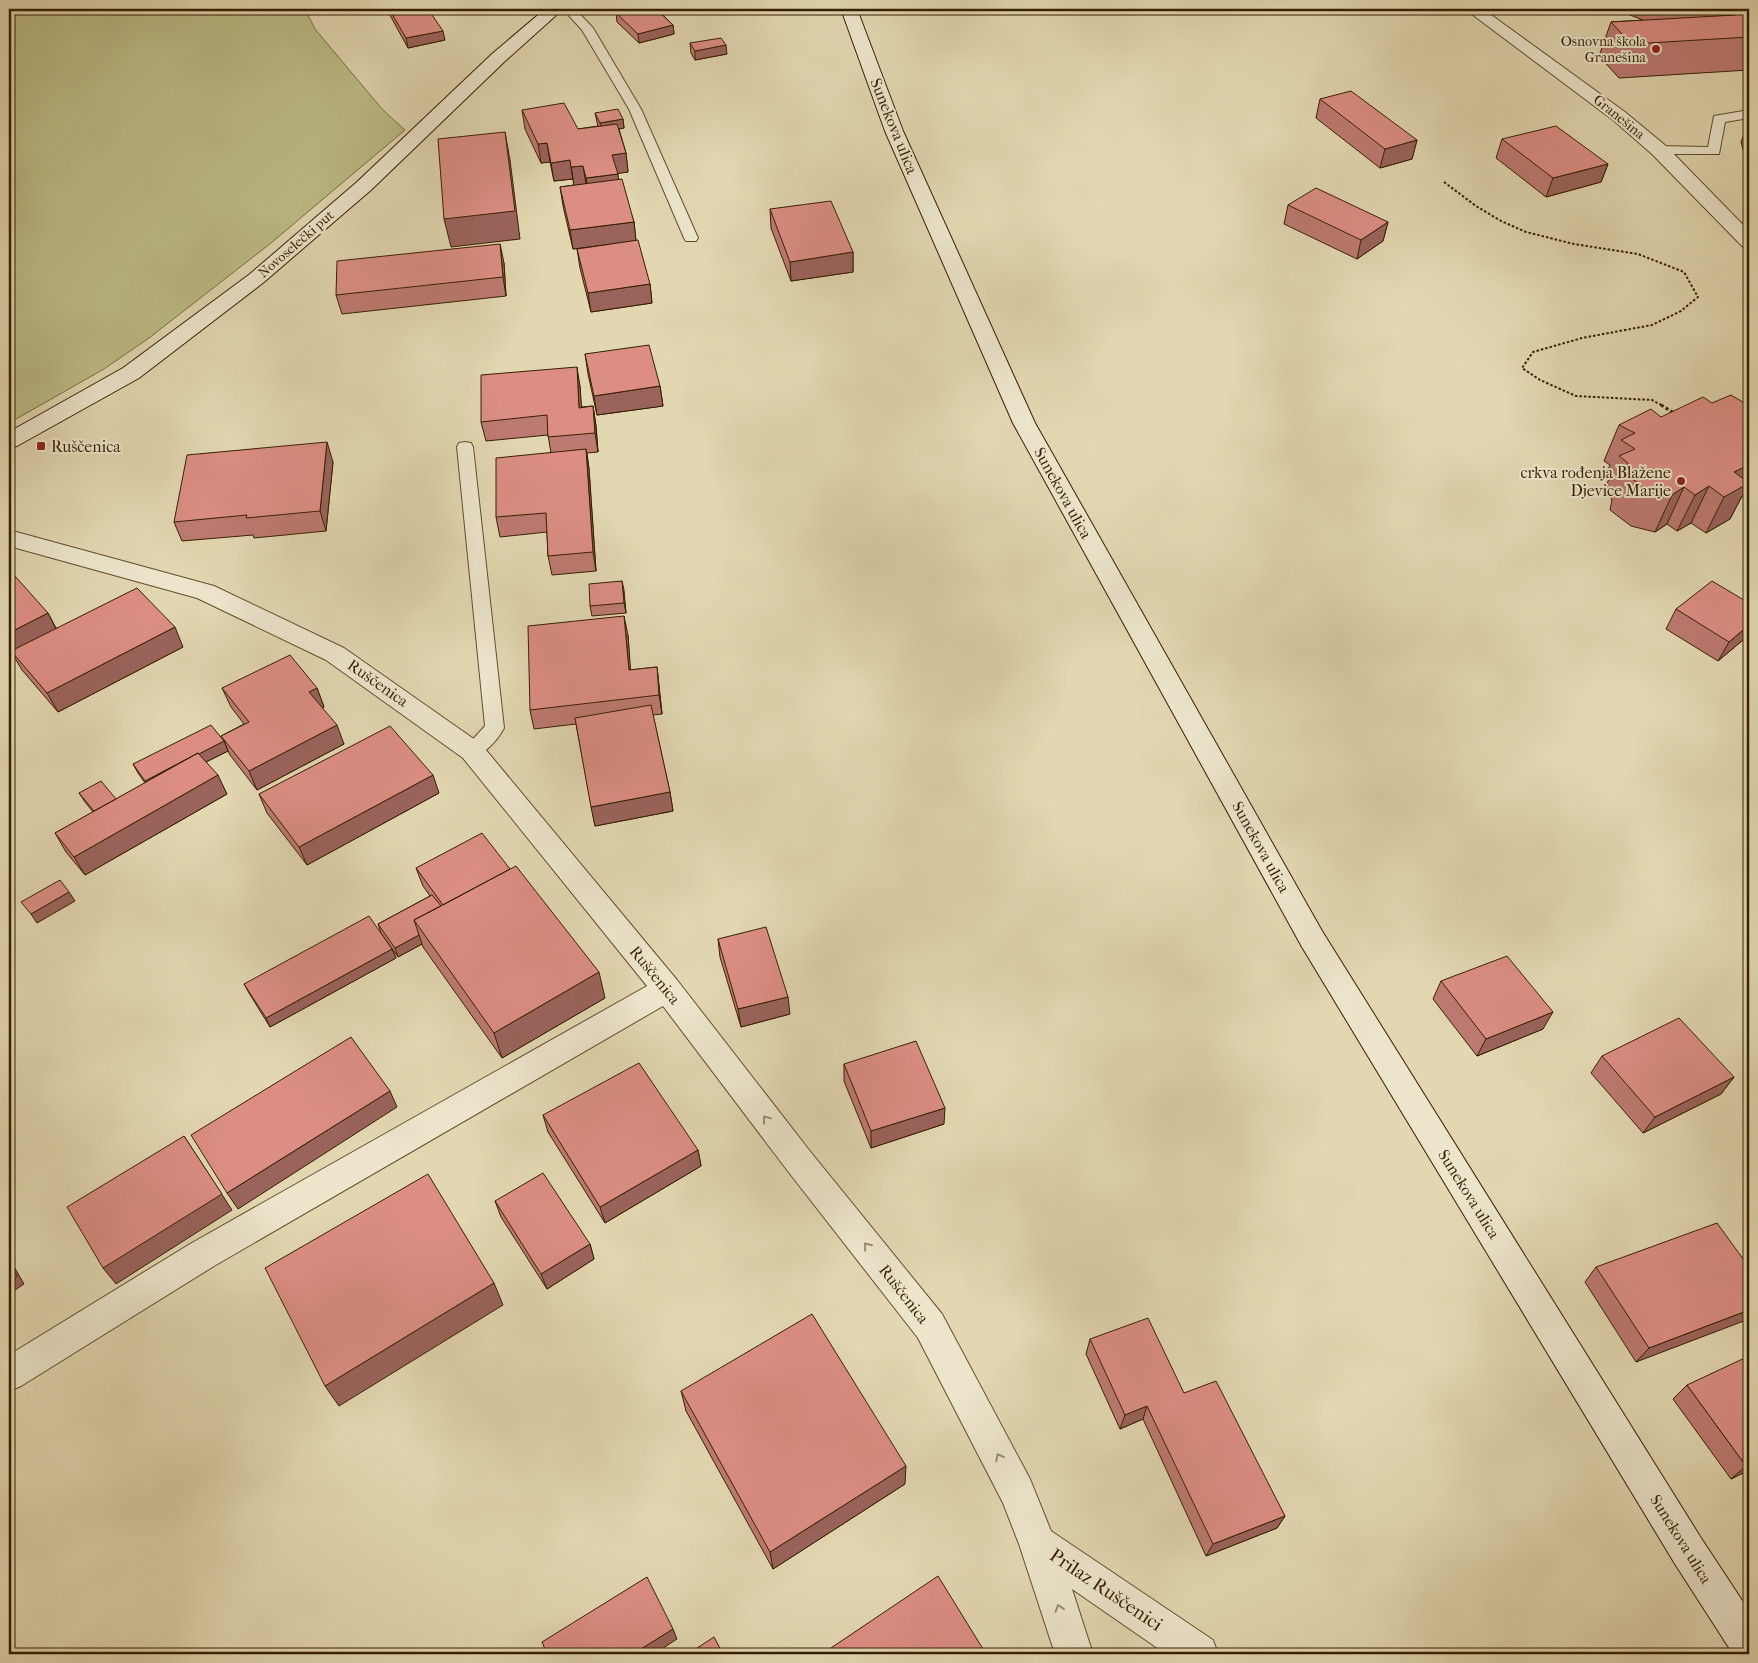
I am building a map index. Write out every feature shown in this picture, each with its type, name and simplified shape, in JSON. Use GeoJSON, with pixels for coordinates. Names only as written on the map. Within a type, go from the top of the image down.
{"type":"FeatureCollection","features":[{"type":"Feature","properties":{"kind":"street","name":"Novoselečki put"},"geometry":{"type":"LineString","coordinates":[[9,441],[131,373],[256,278],[364,186],[498,58],[555,9]]}},
{"type":"Feature","properties":{"kind":"street","name":"Sunekova ulica"},"geometry":{"type":"LineString","coordinates":[[849,9],[894,131],[1024,423],[1312,939],[1688,1551],[1749,1645]]}},
{"type":"Feature","properties":{"kind":"street","name":"Granešina"},"geometry":{"type":"LineString","coordinates":[[1474,9],[1591,94],[1659,150],[1749,242]]}},
{"type":"Feature","properties":{"kind":"street","name":"Ruščenica"},"geometry":{"type":"LineString","coordinates":[[9,538],[205,592],[335,654],[472,751],[667,989],[798,1160],[930,1326],[1017,1492],[1038,1544],[1074,1654]]}},
{"type":"Feature","properties":{"kind":"street"},"geometry":{"type":"LineString","coordinates":[[9,1374],[202,1255],[667,989]]}},
{"type":"Feature","properties":{"kind":"street","name":"Prilaz Ruščenici"},"geometry":{"type":"LineString","coordinates":[[1038,1544],[1199,1654]]}},
{"type":"Feature","properties":{"kind":"lane"},"geometry":{"type":"LineString","coordinates":[[569,9],[588,28],[635,109],[691,238]]}},
{"type":"Feature","properties":{"kind":"lane"},"geometry":{"type":"LineString","coordinates":[[1659,150],[1714,151],[1719,118],[1749,114]]}},
{"type":"Feature","properties":{"kind":"lane"},"geometry":{"type":"LineString","coordinates":[[464,446],[495,728],[472,751]]}},
{"type":"Feature","properties":{"kind":"path"},"geometry":{"type":"LineString","coordinates":[[1444,182],[1476,206],[1501,221],[1526,232],[1574,244],[1638,254],[1684,272],[1698,297],[1681,311],[1652,325],[1582,338],[1533,352],[1522,368],[1540,380],[1576,396],[1652,400],[1674,413]]}},
{"type":"Feature","properties":{"kind":"green space"},"geometry":{"type":"Polygon","coordinates":[[[9,9],[305,9],[315,29],[382,109],[405,130],[271,243],[149,338],[104,369],[9,423],[9,9]]]}},
{"type":"Feature","properties":{"kind":"building"},"geometry":{"type":"Polygon","coordinates":[[[389,9],[428,9],[443,31],[406,38],[389,9]]]}},
{"type":"Feature","properties":{"kind":"building"},"geometry":{"type":"Polygon","coordinates":[[[633,9],[656,9],[673,25],[638,34],[616,13],[633,9]]]}},
{"type":"Feature","properties":{"kind":"building"},"geometry":{"type":"Polygon","coordinates":[[[1728,9],[1749,9],[1749,37],[1631,44],[1611,22],[1735,15],[1728,9]]]}},
{"type":"Feature","properties":{"kind":"building"},"geometry":{"type":"Polygon","coordinates":[[[721,38],[726,45],[695,51],[690,43],[721,38]]]}},
{"type":"Feature","properties":{"kind":"building"},"geometry":{"type":"Polygon","coordinates":[[[1351,91],[1417,140],[1385,149],[1320,99],[1351,91]]]}},
{"type":"Feature","properties":{"kind":"building"},"geometry":{"type":"Polygon","coordinates":[[[564,103],[578,129],[617,124],[626,153],[612,155],[618,174],[586,178],[583,166],[571,167],[570,160],[551,163],[547,143],[538,144],[522,110],[564,103]]]}},
{"type":"Feature","properties":{"kind":"building"},"geometry":{"type":"Polygon","coordinates":[[[618,109],[623,119],[600,123],[595,113],[618,109]]]}},
{"type":"Feature","properties":{"kind":"building"},"geometry":{"type":"Polygon","coordinates":[[[1556,126],[1608,164],[1553,178],[1502,139],[1556,126]]]}},
{"type":"Feature","properties":{"kind":"building"},"geometry":{"type":"Polygon","coordinates":[[[505,132],[515,211],[444,219],[438,139],[505,132]]]}},
{"type":"Feature","properties":{"kind":"building"},"geometry":{"type":"Polygon","coordinates":[[[622,179],[634,222],[570,230],[560,187],[622,179]]]}},
{"type":"Feature","properties":{"kind":"building"},"geometry":{"type":"Polygon","coordinates":[[[1316,188],[1388,222],[1361,240],[1288,205],[1316,188]]]}},
{"type":"Feature","properties":{"kind":"building"},"geometry":{"type":"Polygon","coordinates":[[[831,201],[853,252],[790,262],[770,209],[831,201]]]}},
{"type":"Feature","properties":{"kind":"building"},"geometry":{"type":"Polygon","coordinates":[[[638,240],[650,284],[588,293],[577,249],[638,240]]]}},
{"type":"Feature","properties":{"kind":"building"},"geometry":{"type":"Polygon","coordinates":[[[500,244],[503,277],[336,295],[337,261],[500,244]]]}},
{"type":"Feature","properties":{"kind":"building"},"geometry":{"type":"Polygon","coordinates":[[[649,345],[660,386],[594,396],[585,354],[649,345]]]}},
{"type":"Feature","properties":{"kind":"building"},"geometry":{"type":"Polygon","coordinates":[[[577,367],[579,408],[593,406],[595,433],[548,437],[547,415],[481,422],[481,375],[577,367]]]}},
{"type":"Feature","properties":{"kind":"building"},"geometry":{"type":"Polygon","coordinates":[[[1731,395],[1746,404],[1749,403],[1749,465],[1734,472],[1749,483],[1724,497],[1709,486],[1695,495],[1684,487],[1672,495],[1647,490],[1626,474],[1628,463],[1619,456],[1635,449],[1621,440],[1635,433],[1619,425],[1651,409],[1661,417],[1703,397],[1712,403],[1731,395]]]}},
{"type":"Feature","properties":{"kind":"building"},"geometry":{"type":"Polygon","coordinates":[[[327,442],[320,511],[174,522],[187,455],[327,442]]]}},
{"type":"Feature","properties":{"kind":"building"},"geometry":{"type":"Polygon","coordinates":[[[586,449],[593,552],[548,556],[546,513],[496,517],[496,458],[586,449]]]}},
{"type":"Feature","properties":{"kind":"building"},"geometry":{"type":"Polygon","coordinates":[[[14,575],[48,613],[9,633],[9,578],[14,575]]]}},
{"type":"Feature","properties":{"kind":"building"},"geometry":{"type":"Polygon","coordinates":[[[622,581],[624,603],[590,606],[589,584],[622,581]]]}},
{"type":"Feature","properties":{"kind":"building"},"geometry":{"type":"Polygon","coordinates":[[[1712,581],[1749,603],[1749,625],[1729,642],[1676,609],[1712,581]]]}},
{"type":"Feature","properties":{"kind":"building"},"geometry":{"type":"Polygon","coordinates":[[[137,588],[175,627],[47,693],[11,651],[137,588]]]}},
{"type":"Feature","properties":{"kind":"building"},"geometry":{"type":"Polygon","coordinates":[[[624,616],[629,670],[657,667],[659,695],[530,710],[528,626],[624,616]]]}},
{"type":"Feature","properties":{"kind":"building"},"geometry":{"type":"Polygon","coordinates":[[[290,655],[317,688],[309,692],[337,725],[249,771],[221,736],[249,722],[222,688],[290,655]]]}},
{"type":"Feature","properties":{"kind":"building"},"geometry":{"type":"Polygon","coordinates":[[[651,705],[670,792],[591,807],[575,718],[651,705]]]}},
{"type":"Feature","properties":{"kind":"building"},"geometry":{"type":"Polygon","coordinates":[[[211,725],[224,741],[145,781],[133,764],[211,725]]]}},
{"type":"Feature","properties":{"kind":"building"},"geometry":{"type":"Polygon","coordinates":[[[390,726],[433,775],[299,847],[259,794],[390,726]]]}},
{"type":"Feature","properties":{"kind":"building"},"geometry":{"type":"Polygon","coordinates":[[[198,753],[218,775],[74,857],[55,833],[198,753]]]}},
{"type":"Feature","properties":{"kind":"building"},"geometry":{"type":"Polygon","coordinates":[[[101,781],[116,799],[94,811],[79,793],[101,781]]]}},
{"type":"Feature","properties":{"kind":"building"},"geometry":{"type":"Polygon","coordinates":[[[482,833],[510,869],[443,905],[416,868],[482,833]]]}},
{"type":"Feature","properties":{"kind":"building"},"geometry":{"type":"Polygon","coordinates":[[[516,866],[599,972],[494,1033],[414,920],[516,866]]]}},
{"type":"Feature","properties":{"kind":"building"},"geometry":{"type":"Polygon","coordinates":[[[60,880],[69,892],[31,914],[21,902],[60,880]]]}},
{"type":"Feature","properties":{"kind":"building"},"geometry":{"type":"Polygon","coordinates":[[[432,895],[441,906],[414,920],[419,935],[395,948],[378,924],[432,895]]]}},
{"type":"Feature","properties":{"kind":"building"},"geometry":{"type":"Polygon","coordinates":[[[369,916],[392,949],[266,1018],[244,984],[369,916]]]}},
{"type":"Feature","properties":{"kind":"building"},"geometry":{"type":"Polygon","coordinates":[[[766,927],[788,997],[738,1009],[718,939],[766,927]]]}},
{"type":"Feature","properties":{"kind":"building"},"geometry":{"type":"Polygon","coordinates":[[[1507,956],[1553,1012],[1486,1039],[1441,981],[1507,956]]]}},
{"type":"Feature","properties":{"kind":"building"},"geometry":{"type":"Polygon","coordinates":[[[1679,1018],[1734,1077],[1655,1117],[1602,1056],[1679,1018]]]}},
{"type":"Feature","properties":{"kind":"building"},"geometry":{"type":"Polygon","coordinates":[[[351,1037],[390,1091],[227,1193],[191,1135],[351,1037]]]}},
{"type":"Feature","properties":{"kind":"building"},"geometry":{"type":"Polygon","coordinates":[[[916,1041],[945,1108],[871,1131],[844,1064],[916,1041]]]}},
{"type":"Feature","properties":{"kind":"building"},"geometry":{"type":"Polygon","coordinates":[[[639,1063],[698,1150],[600,1207],[543,1115],[639,1063]]]}},
{"type":"Feature","properties":{"kind":"building"},"geometry":{"type":"Polygon","coordinates":[[[184,1136],[222,1194],[103,1268],[67,1207],[184,1136]]]}},
{"type":"Feature","properties":{"kind":"building"},"geometry":{"type":"Polygon","coordinates":[[[543,1173],[590,1244],[541,1274],[495,1201],[543,1173]]]}},
{"type":"Feature","properties":{"kind":"building"},"geometry":{"type":"Polygon","coordinates":[[[428,1174],[494,1283],[325,1386],[265,1268],[428,1174]]]}},
{"type":"Feature","properties":{"kind":"building"},"geometry":{"type":"Polygon","coordinates":[[[1717,1223],[1749,1267],[1749,1310],[1649,1348],[1596,1267],[1717,1223]]]}},
{"type":"Feature","properties":{"kind":"building"},"geometry":{"type":"Polygon","coordinates":[[[9,1262],[17,1276],[9,1282],[9,1262]]]}},
{"type":"Feature","properties":{"kind":"building"},"geometry":{"type":"Polygon","coordinates":[[[812,1314],[906,1466],[770,1552],[681,1391],[812,1314]]]}},
{"type":"Feature","properties":{"kind":"building"},"geometry":{"type":"Polygon","coordinates":[[[1148,1318],[1184,1393],[1216,1381],[1285,1516],[1213,1544],[1147,1406],[1125,1415],[1090,1339],[1148,1318]]]}},
{"type":"Feature","properties":{"kind":"building"},"geometry":{"type":"Polygon","coordinates":[[[1749,1356],[1749,1465],[1746,1466],[1687,1385],[1749,1356]]]}},
{"type":"Feature","properties":{"kind":"building"},"geometry":{"type":"Polygon","coordinates":[[[938,1576],[983,1649],[976,1654],[822,1654],[938,1576]]]}},
{"type":"Feature","properties":{"kind":"building"},"geometry":{"type":"Polygon","coordinates":[[[647,1577],[673,1629],[633,1654],[547,1654],[542,1642],[647,1577]]]}},
{"type":"Feature","properties":{"kind":"building"},"geometry":{"type":"Polygon","coordinates":[[[714,1637],[723,1654],[688,1654],[714,1637]]]}},
{"type":"Feature","properties":{"kind":"place","name":"Osnovna škola Granešina"},"geometry":{"type":"Point","coordinates":[1656,49]}},
{"type":"Feature","properties":{"kind":"place","name":"Ruščenica"},"geometry":{"type":"Point","coordinates":[41,446]}},
{"type":"Feature","properties":{"kind":"place","name":"crkva rođenja Blažene Djevice Marije"},"geometry":{"type":"Point","coordinates":[1681,481]}}]}
